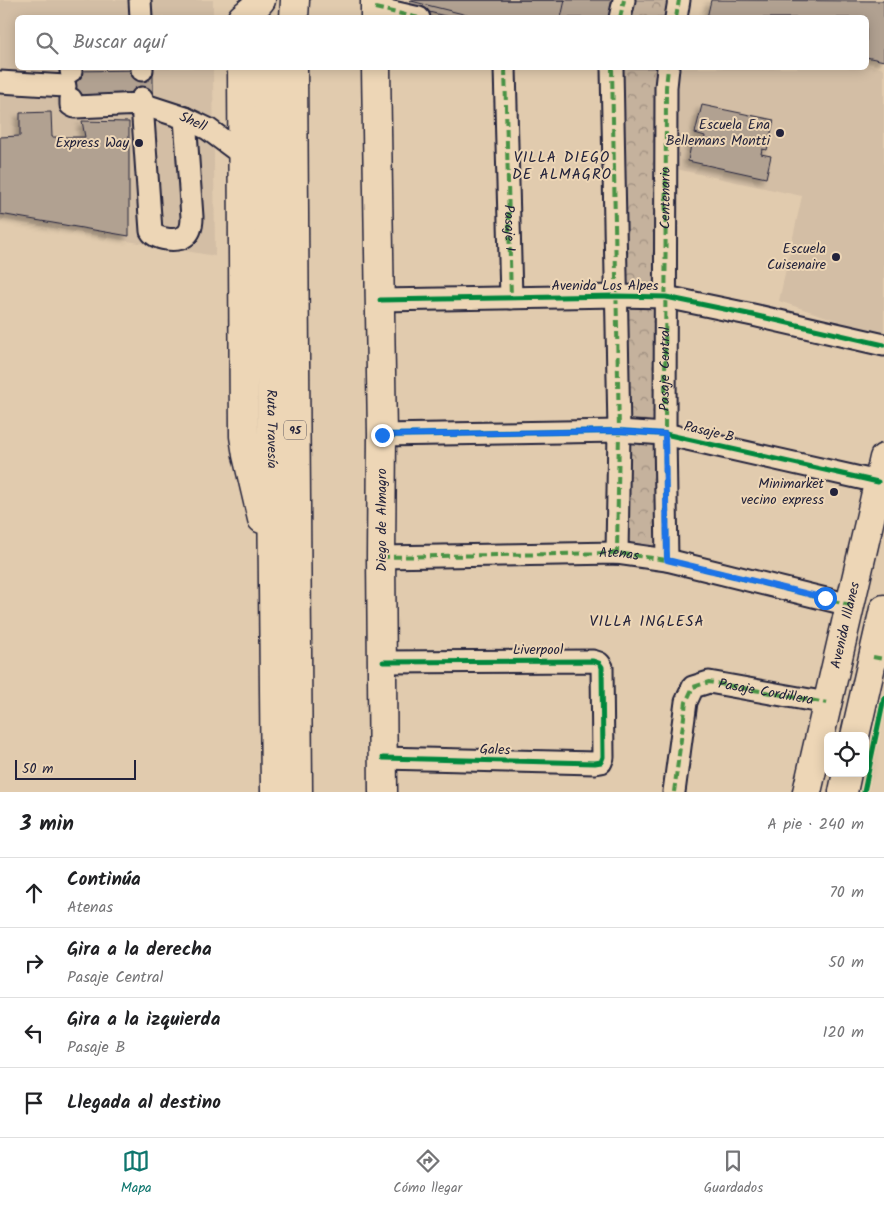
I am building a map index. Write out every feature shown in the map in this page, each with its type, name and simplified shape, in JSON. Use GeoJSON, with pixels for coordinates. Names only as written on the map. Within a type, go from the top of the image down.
{"type":"FeatureCollection","features":[{"type":"Feature","properties":{"kind":"main road"},"geometry":{"type":"LineString","coordinates":[[241,0],[242,15]]}},
{"type":"Feature","properties":{"kind":"main road"},"geometry":{"type":"LineString","coordinates":[[246,15],[261,0]]}},
{"type":"Feature","properties":{"kind":"main road"},"geometry":{"type":"LineString","coordinates":[[268,0],[268,15]]}},
{"type":"Feature","properties":{"kind":"main road"},"geometry":{"type":"LineString","coordinates":[[293,15],[294,0]]}},
{"type":"Feature","properties":{"kind":"main road"},"geometry":{"type":"LineString","coordinates":[[242,70],[244,436],[273,564]]}},
{"type":"Feature","properties":{"kind":"main road","name":"Ruta Travesía"},"geometry":{"type":"LineString","coordinates":[[268,70],[275,792]]}},
{"type":"Feature","properties":{"kind":"main road","name":"Ruta Travesía"},"geometry":{"type":"LineString","coordinates":[[293,70],[298,792]]}},
{"type":"Feature","properties":{"kind":"main road","name":"Diego de Almagro"},"geometry":{"type":"LineString","coordinates":[[376,70],[382,435],[383,792]]}},
{"type":"Feature","properties":{"kind":"main road","name":"Avenida Illanes"},"geometry":{"type":"LineString","coordinates":[[807,792],[881,470]]}},
{"type":"Feature","properties":{"kind":"main road"},"geometry":{"type":"LineString","coordinates":[[856,732],[879,658],[884,609]]}},
{"type":"Feature","properties":{"kind":"main road"},"geometry":{"type":"LineString","coordinates":[[843,792],[846,777]]}},
{"type":"Feature","properties":{"kind":"street"},"geometry":{"type":"LineString","coordinates":[[140,0],[140,15]]}},
{"type":"Feature","properties":{"kind":"street"},"geometry":{"type":"LineString","coordinates":[[621,15],[624,0]]}},
{"type":"Feature","properties":{"kind":"street"},"geometry":{"type":"LineString","coordinates":[[676,15],[679,0]]}},
{"type":"Feature","properties":{"kind":"street"},"geometry":{"type":"LineString","coordinates":[[375,8],[406,15]]}},
{"type":"Feature","properties":{"kind":"street","name":"Pasaje 1"},"geometry":{"type":"LineString","coordinates":[[505,70],[511,298]]}},
{"type":"Feature","properties":{"kind":"street"},"geometry":{"type":"LineString","coordinates":[[612,70],[617,296],[617,554]]}},
{"type":"Feature","properties":{"kind":"street","name":"Centenario"},"geometry":{"type":"LineString","coordinates":[[666,297],[667,70]]}},
{"type":"Feature","properties":{"kind":"street"},"geometry":{"type":"LineString","coordinates":[[0,82],[69,81],[71,105],[75,107],[142,101],[150,231],[153,236],[158,238],[179,239],[187,235],[191,228],[192,217],[185,118]]}},
{"type":"Feature","properties":{"kind":"street","name":"Shell"},"geometry":{"type":"LineString","coordinates":[[142,101],[208,129],[243,155]]}},
{"type":"Feature","properties":{"kind":"street","name":"Avenida Los Alpes"},"geometry":{"type":"LineString","coordinates":[[380,300],[617,296],[666,297],[884,345]]}},
{"type":"Feature","properties":{"kind":"street","name":"Pasaje Central"},"geometry":{"type":"LineString","coordinates":[[666,297],[665,434],[667,560]]}},
{"type":"Feature","properties":{"kind":"street","name":"Pasaje B"},"geometry":{"type":"LineString","coordinates":[[382,435],[618,431],[665,434],[881,470]]}},
{"type":"Feature","properties":{"kind":"street","name":"Atenas"},"geometry":{"type":"LineString","coordinates":[[381,558],[617,554],[667,560],[850,606]]}},
{"type":"Feature","properties":{"kind":"street","name":"Liverpool"},"geometry":{"type":"LineString","coordinates":[[382,662],[599,662],[602,667],[603,757]]}},
{"type":"Feature","properties":{"kind":"street","name":"Pasaje Cordillera"},"geometry":{"type":"LineString","coordinates":[[674,792],[686,702],[693,687],[709,682],[827,703]]}},
{"type":"Feature","properties":{"kind":"street","name":"Gales"},"geometry":{"type":"LineString","coordinates":[[383,758],[595,764],[600,762],[603,757]]}},
{"type":"Feature","properties":{"kind":"shaded area"},"geometry":{"type":"Polygon","coordinates":[[[0,0],[213,0],[213,15],[15,15],[15,70],[213,70],[215,256],[0,219],[0,0]]]}},
{"type":"Feature","properties":{"kind":"shaded area","name":"Escuela Ena Bellemans Montti"},"geometry":{"type":"Polygon","coordinates":[[[869,65],[884,69],[884,336],[779,301],[802,196],[676,169],[677,98],[681,70],[869,70],[869,65]]]}},
{"type":"Feature","properties":{"kind":"green space"},"geometry":{"type":"Polygon","coordinates":[[[628,0],[675,0],[672,15],[625,15],[628,0]]]}},
{"type":"Feature","properties":{"kind":"green space"},"geometry":{"type":"Polygon","coordinates":[[[616,70],[664,70],[663,556],[621,550],[616,70]]]}},
{"type":"Feature","properties":{"kind":"building"},"geometry":{"type":"Polygon","coordinates":[[[411,0],[620,0],[617,15],[441,15],[409,7],[411,0]]]}},
{"type":"Feature","properties":{"kind":"building"},"geometry":{"type":"Polygon","coordinates":[[[565,0],[562,15],[467,15],[411,1],[565,0]]]}},
{"type":"Feature","properties":{"kind":"building"},"geometry":{"type":"Polygon","coordinates":[[[711,0],[884,1],[884,61],[869,58],[869,15],[708,15],[711,0]]]}},
{"type":"Feature","properties":{"kind":"building"},"geometry":{"type":"Polygon","coordinates":[[[153,70],[153,98],[65,99],[65,71],[153,70]]]}},
{"type":"Feature","properties":{"kind":"building"},"geometry":{"type":"Polygon","coordinates":[[[702,105],[774,120],[767,150],[762,149],[761,154],[771,156],[766,178],[688,161],[692,140],[704,143],[705,136],[695,133],[702,105]]]}},
{"type":"Feature","properties":{"kind":"building"},"geometry":{"type":"Polygon","coordinates":[[[51,112],[52,137],[85,137],[82,121],[129,122],[129,236],[0,214],[0,137],[20,136],[20,113],[51,112]]]}},
{"type":"Feature","properties":{"kind":"marked path"},"geometry":{"type":"LineString","coordinates":[[621,15],[624,0]]}},
{"type":"Feature","properties":{"kind":"marked path"},"geometry":{"type":"LineString","coordinates":[[676,15],[679,0]]}},
{"type":"Feature","properties":{"kind":"marked path"},"geometry":{"type":"LineString","coordinates":[[375,8],[406,15]]}},
{"type":"Feature","properties":{"kind":"marked path"},"geometry":{"type":"LineString","coordinates":[[505,70],[511,298]]}},
{"type":"Feature","properties":{"kind":"marked path"},"geometry":{"type":"LineString","coordinates":[[612,70],[619,431],[617,553]]}},
{"type":"Feature","properties":{"kind":"marked path"},"geometry":{"type":"LineString","coordinates":[[667,560],[665,434],[666,87],[668,70]]}},
{"type":"Feature","properties":{"kind":"marked path"},"geometry":{"type":"LineString","coordinates":[[381,557],[617,553],[667,560],[850,605]]}},
{"type":"Feature","properties":{"kind":"marked path"},"geometry":{"type":"LineString","coordinates":[[873,657],[884,659]]}},
{"type":"Feature","properties":{"kind":"marked path"},"geometry":{"type":"LineString","coordinates":[[674,792],[686,702],[693,687],[709,682],[827,703]]}},
{"type":"Feature","properties":{"kind":"cycle path"},"geometry":{"type":"LineString","coordinates":[[380,300],[617,296],[666,297],[884,345]]}},
{"type":"Feature","properties":{"kind":"cycle path"},"geometry":{"type":"LineString","coordinates":[[382,435],[619,431],[665,434],[878,482]]}},
{"type":"Feature","properties":{"kind":"cycle path"},"geometry":{"type":"LineString","coordinates":[[383,662],[593,661],[599,663],[602,667],[603,757],[601,762],[595,763],[383,758]]}},
{"type":"Feature","properties":{"kind":"cycle path"},"geometry":{"type":"LineString","coordinates":[[864,792],[884,698]]}},
{"type":"Feature","properties":{"kind":"place","name":"Escuela Ena Bellemans Montti"},"geometry":{"type":"Point","coordinates":[780,133]}},
{"type":"Feature","properties":{"kind":"place","name":"Express Way"},"geometry":{"type":"Point","coordinates":[139,143]}},
{"type":"Feature","properties":{"kind":"place","name":"Escuela Cuisenaire"},"geometry":{"type":"Point","coordinates":[836,257]}},
{"type":"Feature","properties":{"kind":"place","name":"Minimarket vecino express"},"geometry":{"type":"Point","coordinates":[834,492]}},
{"type":"Feature","properties":{"kind":"district","name":"VILLA DIEGO DE ALMAGRO"},"geometry":{"type":"Point","coordinates":[562,166]}},
{"type":"Feature","properties":{"kind":"district","name":"VILLA INGLESA"},"geometry":{"type":"Point","coordinates":[647,622]}},
{"type":"Feature","properties":{"kind":"route"},"geometry":{"type":"LineString","coordinates":[[382,435],[618,431],[665,434],[667,560],[825,598]]}}]}
